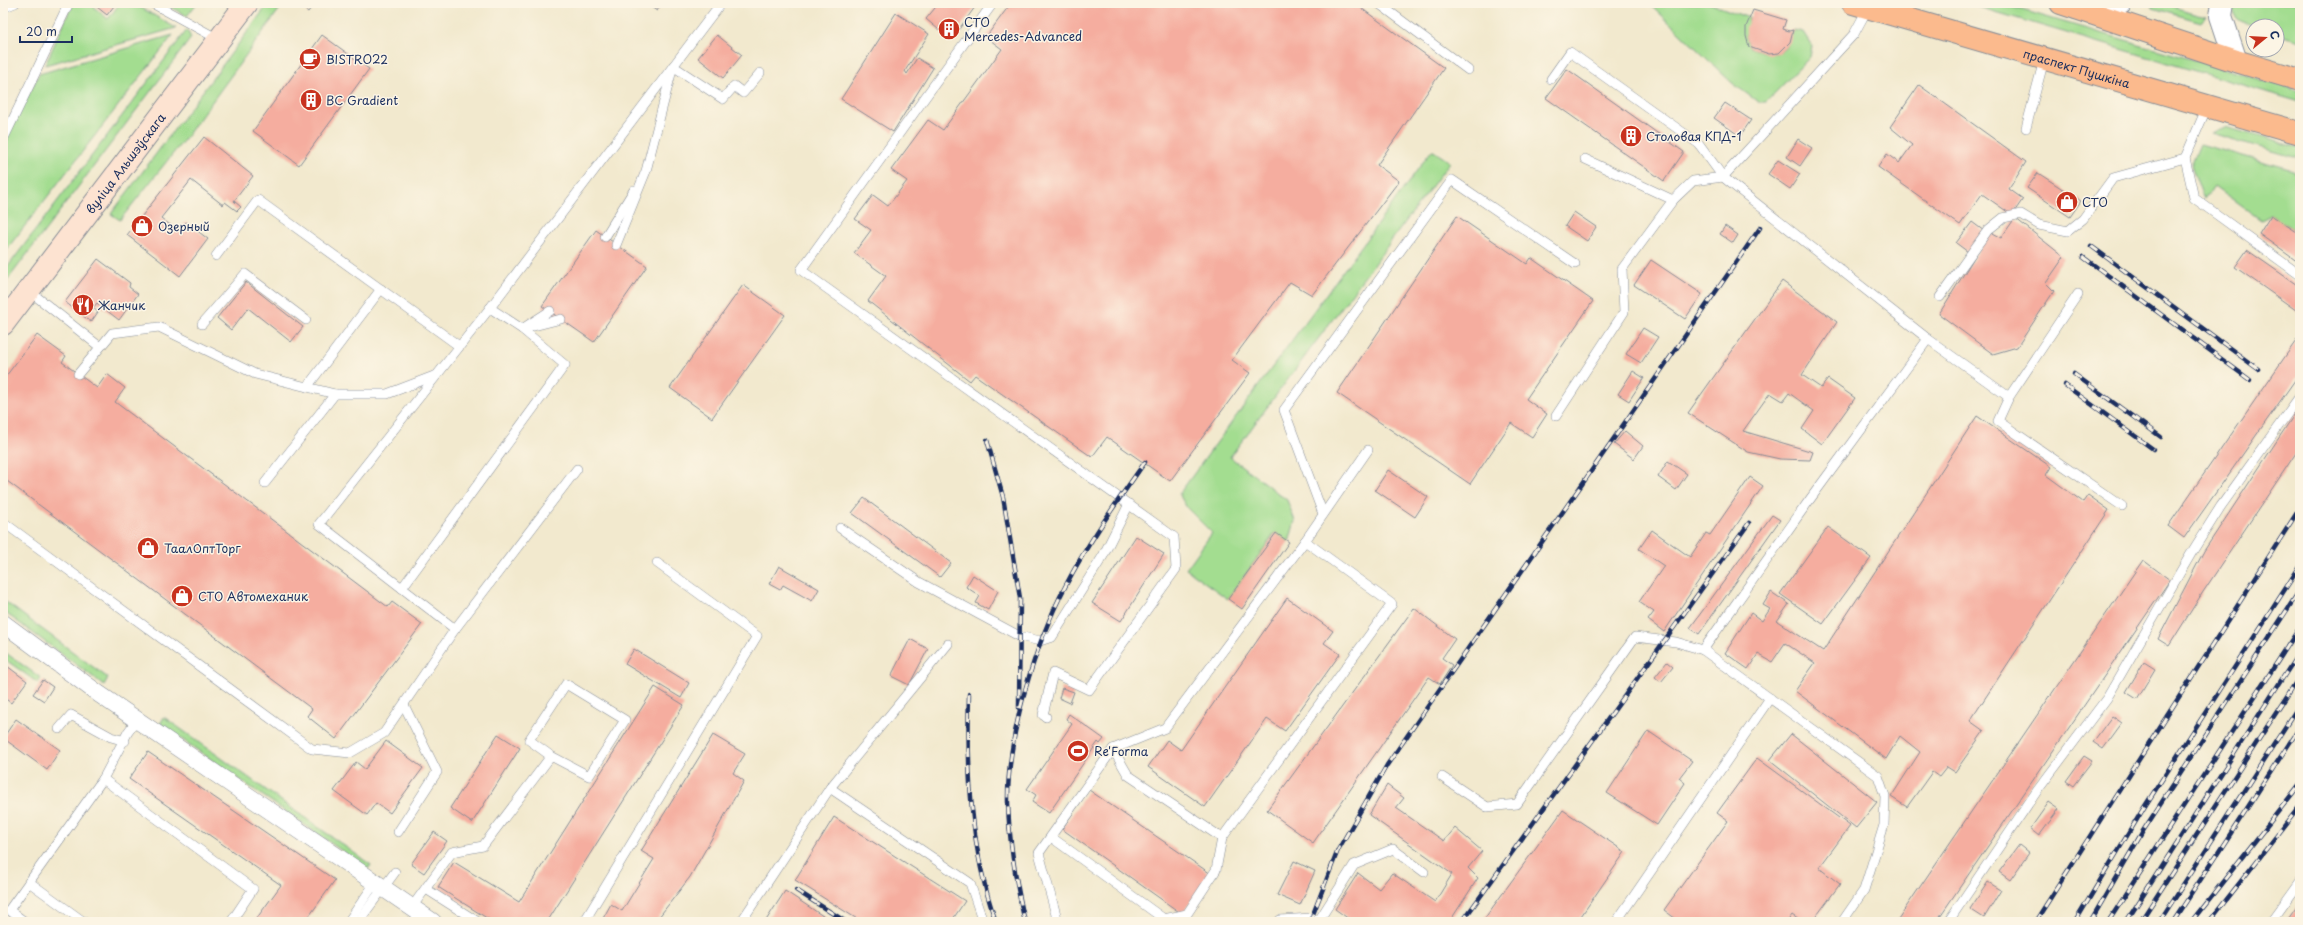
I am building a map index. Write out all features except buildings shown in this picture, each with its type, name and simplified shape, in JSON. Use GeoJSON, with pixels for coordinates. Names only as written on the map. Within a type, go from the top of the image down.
{"type":"FeatureCollection","features":[{"type":"Feature","properties":{"kind":"main road","name":"вуліца Альшэўскага"},"geometry":{"type":"LineString","coordinates":[[3,324],[218,39],[247,3]]}},
{"type":"Feature","properties":{"kind":"main road","name":"праспект Пушкіна"},"geometry":{"type":"LineString","coordinates":[[1860,5],[2044,60],[2300,133]]}},
{"type":"Feature","properties":{"kind":"main road"},"geometry":{"type":"LineString","coordinates":[[2069,5],[2236,61],[2300,80]]}},
{"type":"Feature","properties":{"kind":"street"},"geometry":{"type":"LineString","coordinates":[[2069,5],[2120,3]]}},
{"type":"Feature","properties":{"kind":"street"},"geometry":{"type":"LineString","coordinates":[[2223,3],[2221,16],[2236,61]]}},
{"type":"Feature","properties":{"kind":"street"},"geometry":{"type":"LineString","coordinates":[[3,624],[137,720],[433,922]]}},
{"type":"Feature","properties":{"kind":"lane"},"geometry":{"type":"LineString","coordinates":[[3,8],[15,3]]}},
{"type":"Feature","properties":{"kind":"lane"},"geometry":{"type":"LineString","coordinates":[[3,140],[69,3]]}},
{"type":"Feature","properties":{"kind":"lane"},"geometry":{"type":"LineString","coordinates":[[152,3],[218,39]]}},
{"type":"Feature","properties":{"kind":"lane"},"geometry":{"type":"LineString","coordinates":[[455,629],[318,524],[490,308],[721,3]]}},
{"type":"Feature","properties":{"kind":"lane"},"geometry":{"type":"LineString","coordinates":[[993,3],[801,270],[1174,537],[1176,569],[1089,690],[1053,673],[1043,715],[1046,717]]}},
{"type":"Feature","properties":{"kind":"lane"},"geometry":{"type":"LineString","coordinates":[[1378,3],[1468,70]]}},
{"type":"Feature","properties":{"kind":"lane"},"geometry":{"type":"LineString","coordinates":[[1556,416],[1624,312],[1622,269],[1673,200],[1693,181],[1723,177],[1854,34],[1860,5]]}},
{"type":"Feature","properties":{"kind":"lane"},"geometry":{"type":"LineString","coordinates":[[1550,80],[1570,52],[1699,144],[1723,177],[1928,339],[2009,397]]}},
{"type":"Feature","properties":{"kind":"lane"},"geometry":{"type":"LineString","coordinates":[[2026,128],[2044,60]]}},
{"type":"Feature","properties":{"kind":"lane"},"geometry":{"type":"LineString","coordinates":[[673,66],[723,99],[734,86],[743,93],[760,73]]}},
{"type":"Feature","properties":{"kind":"lane"},"geometry":{"type":"LineString","coordinates":[[616,245],[646,171],[673,66]]}},
{"type":"Feature","properties":{"kind":"lane"},"geometry":{"type":"LineString","coordinates":[[2207,106],[2185,158],[2194,198],[2300,275]]}},
{"type":"Feature","properties":{"kind":"lane"},"geometry":{"type":"LineString","coordinates":[[1940,297],[1988,230],[2003,218],[2021,214],[2039,225],[2068,230],[2083,219],[2113,178],[2185,158]]}},
{"type":"Feature","properties":{"kind":"lane"},"geometry":{"type":"LineString","coordinates":[[1585,159],[1673,200]]}},
{"type":"Feature","properties":{"kind":"lane"},"geometry":{"type":"LineString","coordinates":[[605,237],[646,171]]}},
{"type":"Feature","properties":{"kind":"lane"},"geometry":{"type":"LineString","coordinates":[[1324,514],[1284,410],[1452,180],[1575,264]]}},
{"type":"Feature","properties":{"kind":"lane"},"geometry":{"type":"LineString","coordinates":[[216,256],[258,200],[459,346]]}},
{"type":"Feature","properties":{"kind":"lane"},"geometry":{"type":"LineString","coordinates":[[202,324],[245,274],[306,320]]}},
{"type":"Feature","properties":{"kind":"lane"},"geometry":{"type":"LineString","coordinates":[[307,387],[381,289]]}},
{"type":"Feature","properties":{"kind":"lane"},"geometry":{"type":"LineString","coordinates":[[28,290],[100,347]]}},
{"type":"Feature","properties":{"kind":"lane"},"geometry":{"type":"LineString","coordinates":[[2078,294],[2009,397],[1998,421],[2122,506]]}},
{"type":"Feature","properties":{"kind":"lane"},"geometry":{"type":"LineString","coordinates":[[402,588],[565,364],[522,329],[490,308]]}},
{"type":"Feature","properties":{"kind":"lane"},"geometry":{"type":"LineString","coordinates":[[522,329],[550,311]]}},
{"type":"Feature","properties":{"kind":"lane"},"geometry":{"type":"LineString","coordinates":[[522,329],[561,319]]}},
{"type":"Feature","properties":{"kind":"lane"},"geometry":{"type":"LineString","coordinates":[[78,374],[112,333],[159,327],[255,374],[335,394],[387,394],[436,375]]}},
{"type":"Feature","properties":{"kind":"lane"},"geometry":{"type":"LineString","coordinates":[[1703,650],[1808,502],[1928,339]]}},
{"type":"Feature","properties":{"kind":"lane"},"geometry":{"type":"LineString","coordinates":[[265,483],[335,394]]}},
{"type":"Feature","properties":{"kind":"lane"},"geometry":{"type":"LineString","coordinates":[[1948,922],[2037,791],[2107,698],[2213,519],[2300,396]]}},
{"type":"Feature","properties":{"kind":"lane"},"geometry":{"type":"LineString","coordinates":[[1058,922],[1039,853],[1113,750],[1165,728],[1305,541],[1368,450]]}},
{"type":"Feature","properties":{"kind":"lane"},"geometry":{"type":"LineString","coordinates":[[3,522],[312,749],[350,753],[384,733],[455,629],[577,469]]}},
{"type":"Feature","properties":{"kind":"lane"},"geometry":{"type":"LineString","coordinates":[[840,528],[919,582],[1019,636],[1040,641],[1052,637],[1103,556],[1129,504]]}},
{"type":"Feature","properties":{"kind":"lane"},"geometry":{"type":"LineString","coordinates":[[1050,837],[1163,921],[1187,914],[1216,870],[1222,838],[1392,604],[1305,541]]}},
{"type":"Feature","properties":{"kind":"lane"},"geometry":{"type":"LineString","coordinates":[[584,922],[757,636],[657,563]]}},
{"type":"Feature","properties":{"kind":"lane"},"geometry":{"type":"LineString","coordinates":[[1442,777],[1487,807],[1517,804],[1635,637],[1676,642],[1703,650],[1878,776],[1885,796],[1884,825],[1864,890],[1842,922]]}},
{"type":"Feature","properties":{"kind":"lane"},"geometry":{"type":"LineString","coordinates":[[741,922],[830,788],[948,644]]}},
{"type":"Feature","properties":{"kind":"lane"},"geometry":{"type":"LineString","coordinates":[[566,684],[625,720],[589,776],[551,756],[529,740],[566,684]]}},
{"type":"Feature","properties":{"kind":"lane"},"geometry":{"type":"LineString","coordinates":[[1616,922],[1770,698]]}},
{"type":"Feature","properties":{"kind":"lane"},"geometry":{"type":"LineString","coordinates":[[398,832],[437,772],[404,705]]}},
{"type":"Feature","properties":{"kind":"lane"},"geometry":{"type":"LineString","coordinates":[[59,729],[71,715],[111,737],[125,741]]}},
{"type":"Feature","properties":{"kind":"lane"},"geometry":{"type":"LineString","coordinates":[[25,922],[9,910],[103,779],[125,741],[128,732],[137,720]]}},
{"type":"Feature","properties":{"kind":"lane"},"geometry":{"type":"LineString","coordinates":[[1113,750],[1128,775],[1222,838]]}},
{"type":"Feature","properties":{"kind":"lane"},"geometry":{"type":"LineString","coordinates":[[412,907],[452,852],[482,846],[551,756]]}},
{"type":"Feature","properties":{"kind":"lane"},"geometry":{"type":"LineString","coordinates":[[103,779],[253,889],[230,922]]}},
{"type":"Feature","properties":{"kind":"lane"},"geometry":{"type":"LineString","coordinates":[[830,788],[970,883],[983,922]]}},
{"type":"Feature","properties":{"kind":"lane"},"geometry":{"type":"LineString","coordinates":[[1279,922],[1280,920],[1311,918],[1318,922],[1354,865],[1393,849],[1424,872]]}},
{"type":"Feature","properties":{"kind":"lane"},"geometry":{"type":"LineString","coordinates":[[348,922],[379,886],[395,872]]}},
{"type":"Feature","properties":{"kind":"lane"},"geometry":{"type":"LineString","coordinates":[[29,882],[84,922]]}},
{"type":"Feature","properties":{"kind":"lane"},"geometry":{"type":"LineString","coordinates":[[2271,922],[2300,882]]}},
{"type":"Feature","properties":{"kind":"lane"},"geometry":{"type":"LineString","coordinates":[[358,922],[379,886]]}},
{"type":"Feature","properties":{"kind":"lane"},"geometry":{"type":"LineString","coordinates":[[426,889],[478,922]]}},
{"type":"Feature","properties":{"kind":"green space"},"geometry":{"type":"Polygon","coordinates":[[[73,3],[97,3],[94,7],[108,19],[120,3],[133,3],[176,28],[45,65],[73,3]]]}},
{"type":"Feature","properties":{"kind":"green space"},"geometry":{"type":"Polygon","coordinates":[[[163,3],[197,3],[187,16],[163,3]]]}},
{"type":"Feature","properties":{"kind":"green space"},"geometry":{"type":"Polygon","coordinates":[[[269,3],[284,3],[187,136],[120,220],[111,214],[269,3]]]}},
{"type":"Feature","properties":{"kind":"green space"},"geometry":{"type":"Polygon","coordinates":[[[1649,3],[1709,3],[1749,18],[1746,36],[1749,47],[1765,52],[1777,53],[1787,46],[1793,30],[1803,32],[1812,46],[1810,57],[1766,102],[1758,102],[1731,82],[1649,3]]]}},
{"type":"Feature","properties":{"kind":"green space"},"geometry":{"type":"Polygon","coordinates":[[[1965,3],[1998,3],[2300,91],[2300,102],[1965,3]]]}},
{"type":"Feature","properties":{"kind":"green space"},"geometry":{"type":"Polygon","coordinates":[[[2152,3],[2158,3],[2206,16],[2201,22],[2153,8],[2152,3]]]}},
{"type":"Feature","properties":{"kind":"green space"},"geometry":{"type":"Polygon","coordinates":[[[2232,3],[2300,3],[2300,41],[2285,36],[2285,18],[2245,18],[2245,23],[2236,17],[2233,11],[2232,3]]]}},
{"type":"Feature","properties":{"kind":"green space"},"geometry":{"type":"Polygon","coordinates":[[[187,30],[191,38],[3,286],[3,273],[187,30]]]}},
{"type":"Feature","properties":{"kind":"green space"},"geometry":{"type":"Polygon","coordinates":[[[173,35],[3,254],[3,144],[39,74],[173,35]]]}},
{"type":"Feature","properties":{"kind":"green space"},"geometry":{"type":"Polygon","coordinates":[[[2225,127],[2300,148],[2300,159],[2211,133],[2225,127]]]}},
{"type":"Feature","properties":{"kind":"green space"},"geometry":{"type":"Polygon","coordinates":[[[2200,144],[2300,172],[2300,234],[2271,215],[2261,220],[2214,186],[2204,200],[2191,165],[2200,144]]]}},
{"type":"Feature","properties":{"kind":"green space"},"geometry":{"type":"Polygon","coordinates":[[[1432,150],[1450,162],[1230,457],[1287,500],[1295,521],[1289,542],[1275,533],[1228,599],[1186,569],[1212,533],[1187,508],[1179,494],[1432,150]]]}},
{"type":"Feature","properties":{"kind":"green space"},"geometry":{"type":"Polygon","coordinates":[[[3,600],[108,678],[104,685],[3,611],[3,600]]]}},
{"type":"Feature","properties":{"kind":"green space"},"geometry":{"type":"Polygon","coordinates":[[[3,651],[41,678],[38,683],[3,658],[3,651]]]}},
{"type":"Feature","properties":{"kind":"green space"},"geometry":{"type":"Polygon","coordinates":[[[164,717],[371,865],[368,869],[160,724],[164,717]]]}},
{"type":"Feature","properties":{"kind":"railway"},"geometry":{"type":"LineString","coordinates":[[1310,922],[1338,850],[1387,765],[1760,228]]}},
{"type":"Feature","properties":{"kind":"railway"},"geometry":{"type":"LineString","coordinates":[[2091,246],[2258,369]]}},
{"type":"Feature","properties":{"kind":"railway"},"geometry":{"type":"LineString","coordinates":[[2083,257],[2250,380]]}},
{"type":"Feature","properties":{"kind":"railway"},"geometry":{"type":"LineString","coordinates":[[2074,374],[2161,437]]}},
{"type":"Feature","properties":{"kind":"railway"},"geometry":{"type":"LineString","coordinates":[[2065,385],[2153,449]]}},
{"type":"Feature","properties":{"kind":"railway"},"geometry":{"type":"LineString","coordinates":[[987,440],[1003,497],[1020,598],[1019,708]]}},
{"type":"Feature","properties":{"kind":"railway"},"geometry":{"type":"LineString","coordinates":[[1025,922],[1014,862],[1008,802],[1012,748],[1025,690],[1044,634],[1066,585],[1093,538],[1145,462]]}},
{"type":"Feature","properties":{"kind":"railway"},"geometry":{"type":"LineString","coordinates":[[2035,922],[2300,508]]}},
{"type":"Feature","properties":{"kind":"railway"},"geometry":{"type":"LineString","coordinates":[[1462,922],[1749,523]]}},
{"type":"Feature","properties":{"kind":"railway"},"geometry":{"type":"LineString","coordinates":[[2075,922],[2145,806],[2300,566]]}},
{"type":"Feature","properties":{"kind":"railway"},"geometry":{"type":"LineString","coordinates":[[2090,922],[2143,831],[2300,590]]}},
{"type":"Feature","properties":{"kind":"railway"},"geometry":{"type":"LineString","coordinates":[[2108,922],[2300,627]]}},
{"type":"Feature","properties":{"kind":"railway"},"geometry":{"type":"LineString","coordinates":[[2126,922],[2300,651]]}},
{"type":"Feature","properties":{"kind":"railway"},"geometry":{"type":"LineString","coordinates":[[2140,922],[2300,676]]}},
{"type":"Feature","properties":{"kind":"railway"},"geometry":{"type":"LineString","coordinates":[[969,694],[969,751],[972,809],[981,866],[987,894],[996,922]]}},
{"type":"Feature","properties":{"kind":"railway"},"geometry":{"type":"LineString","coordinates":[[2159,922],[2300,704]]}},
{"type":"Feature","properties":{"kind":"railway"},"geometry":{"type":"LineString","coordinates":[[2173,922],[2300,727]]}},
{"type":"Feature","properties":{"kind":"railway"},"geometry":{"type":"LineString","coordinates":[[2191,922],[2300,784]]}},
{"type":"Feature","properties":{"kind":"railway"},"geometry":{"type":"LineString","coordinates":[[2209,922],[2300,806]]}},
{"type":"Feature","properties":{"kind":"railway"},"geometry":{"type":"LineString","coordinates":[[796,890],[846,922]]}},
{"type":"Feature","properties":{"kind":"place","name":"СТО Mercedes-Advanced"},"geometry":{"type":"Point","coordinates":[949,29]}},
{"type":"Feature","properties":{"kind":"place","name":"BISTRO22"},"geometry":{"type":"Point","coordinates":[310,59]}},
{"type":"Feature","properties":{"kind":"place","name":"BC Gradient"},"geometry":{"type":"Point","coordinates":[311,100]}},
{"type":"Feature","properties":{"kind":"place","name":"Столовая КПД-1"},"geometry":{"type":"Point","coordinates":[1631,136]}},
{"type":"Feature","properties":{"kind":"place","name":"СТО"},"geometry":{"type":"Point","coordinates":[2067,202]}},
{"type":"Feature","properties":{"kind":"place","name":"Озерный"},"geometry":{"type":"Point","coordinates":[142,226]}},
{"type":"Feature","properties":{"kind":"place","name":"Жанчик"},"geometry":{"type":"Point","coordinates":[83,305]}},
{"type":"Feature","properties":{"kind":"place","name":"ТаалОптТорг"},"geometry":{"type":"Point","coordinates":[148,548]}},
{"type":"Feature","properties":{"kind":"place","name":"СТО Автомеханик"},"geometry":{"type":"Point","coordinates":[182,596]}},
{"type":"Feature","properties":{"kind":"place","name":"Re'Forma"},"geometry":{"type":"Point","coordinates":[1078,751]}}]}
